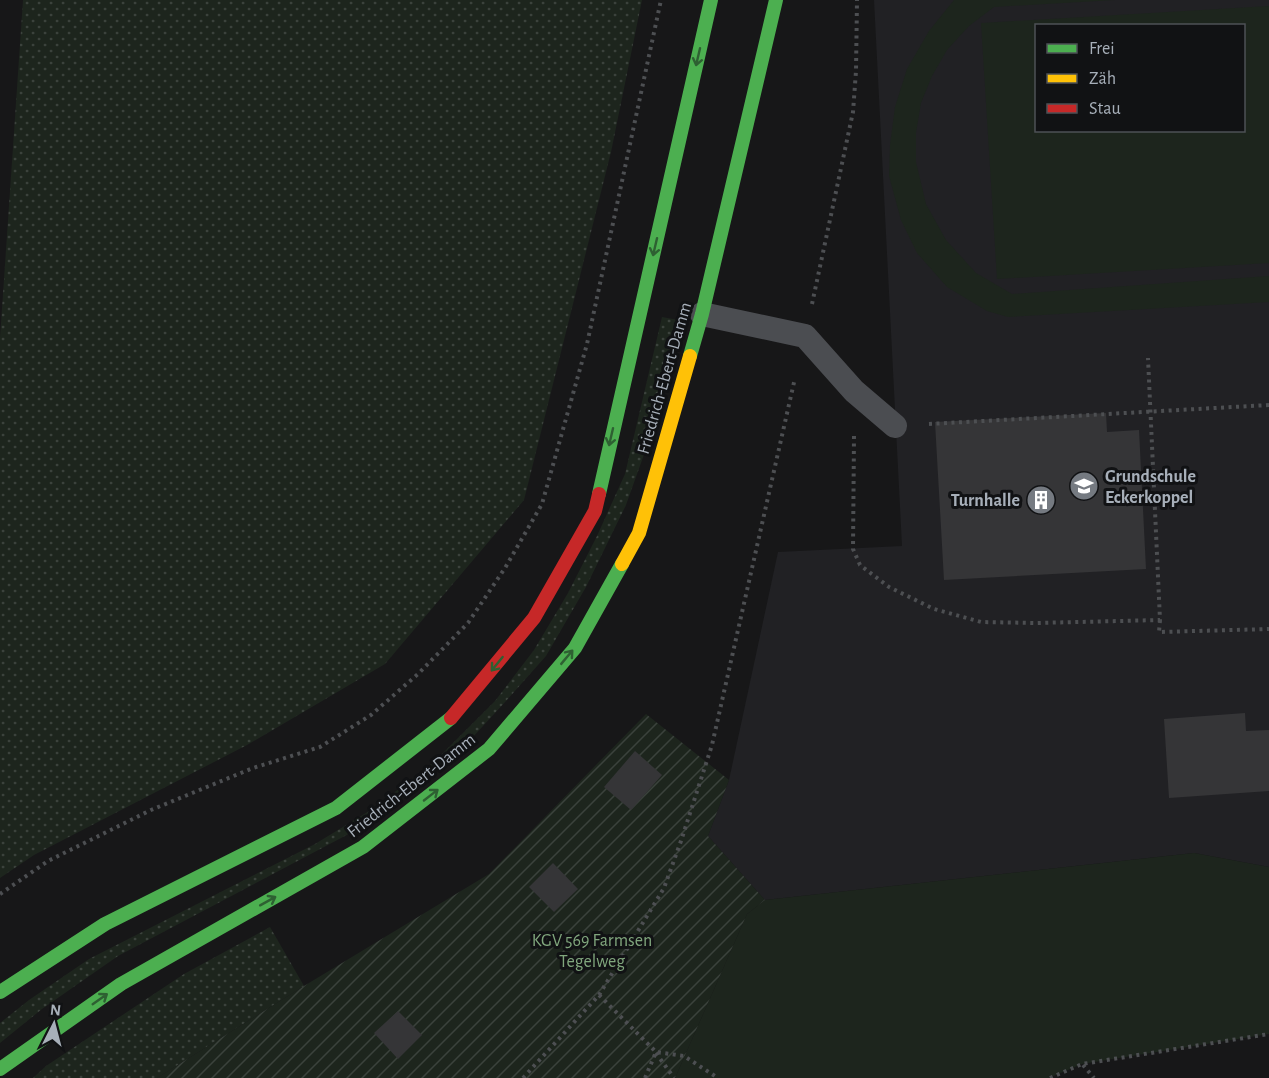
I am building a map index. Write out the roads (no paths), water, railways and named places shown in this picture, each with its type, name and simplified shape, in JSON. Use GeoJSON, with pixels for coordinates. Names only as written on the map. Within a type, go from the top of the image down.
{"type":"FeatureCollection","features":[{"type":"Feature","properties":{"kind":"main road","name":"Friedrich-Ebert-Damm"},"geometry":{"type":"LineString","coordinates":[[0,992],[105,924],[336,808],[453,717],[534,618],[595,511],[711,0]]}},
{"type":"Feature","properties":{"kind":"main road","name":"Friedrich-Ebert-Damm"},"geometry":{"type":"LineString","coordinates":[[0,1069],[121,984],[363,847],[489,749],[574,648],[639,533],[702,314],[776,0]]}},
{"type":"Feature","properties":{"kind":"lane"},"geometry":{"type":"LineString","coordinates":[[702,314],[805,336],[854,390],[896,426]]}},
{"type":"Feature","properties":{"kind":"place","name":"Grundschule Eckerkoppel"},"geometry":{"type":"Point","coordinates":[1084,486]}},
{"type":"Feature","properties":{"kind":"place","name":"Turnhalle"},"geometry":{"type":"Point","coordinates":[1041,500]}},
{"type":"Feature","properties":{"kind":"park label","name":"KGV 569 Farmsen Tegelweg"},"geometry":{"type":"Point","coordinates":[592,950]}}]}
